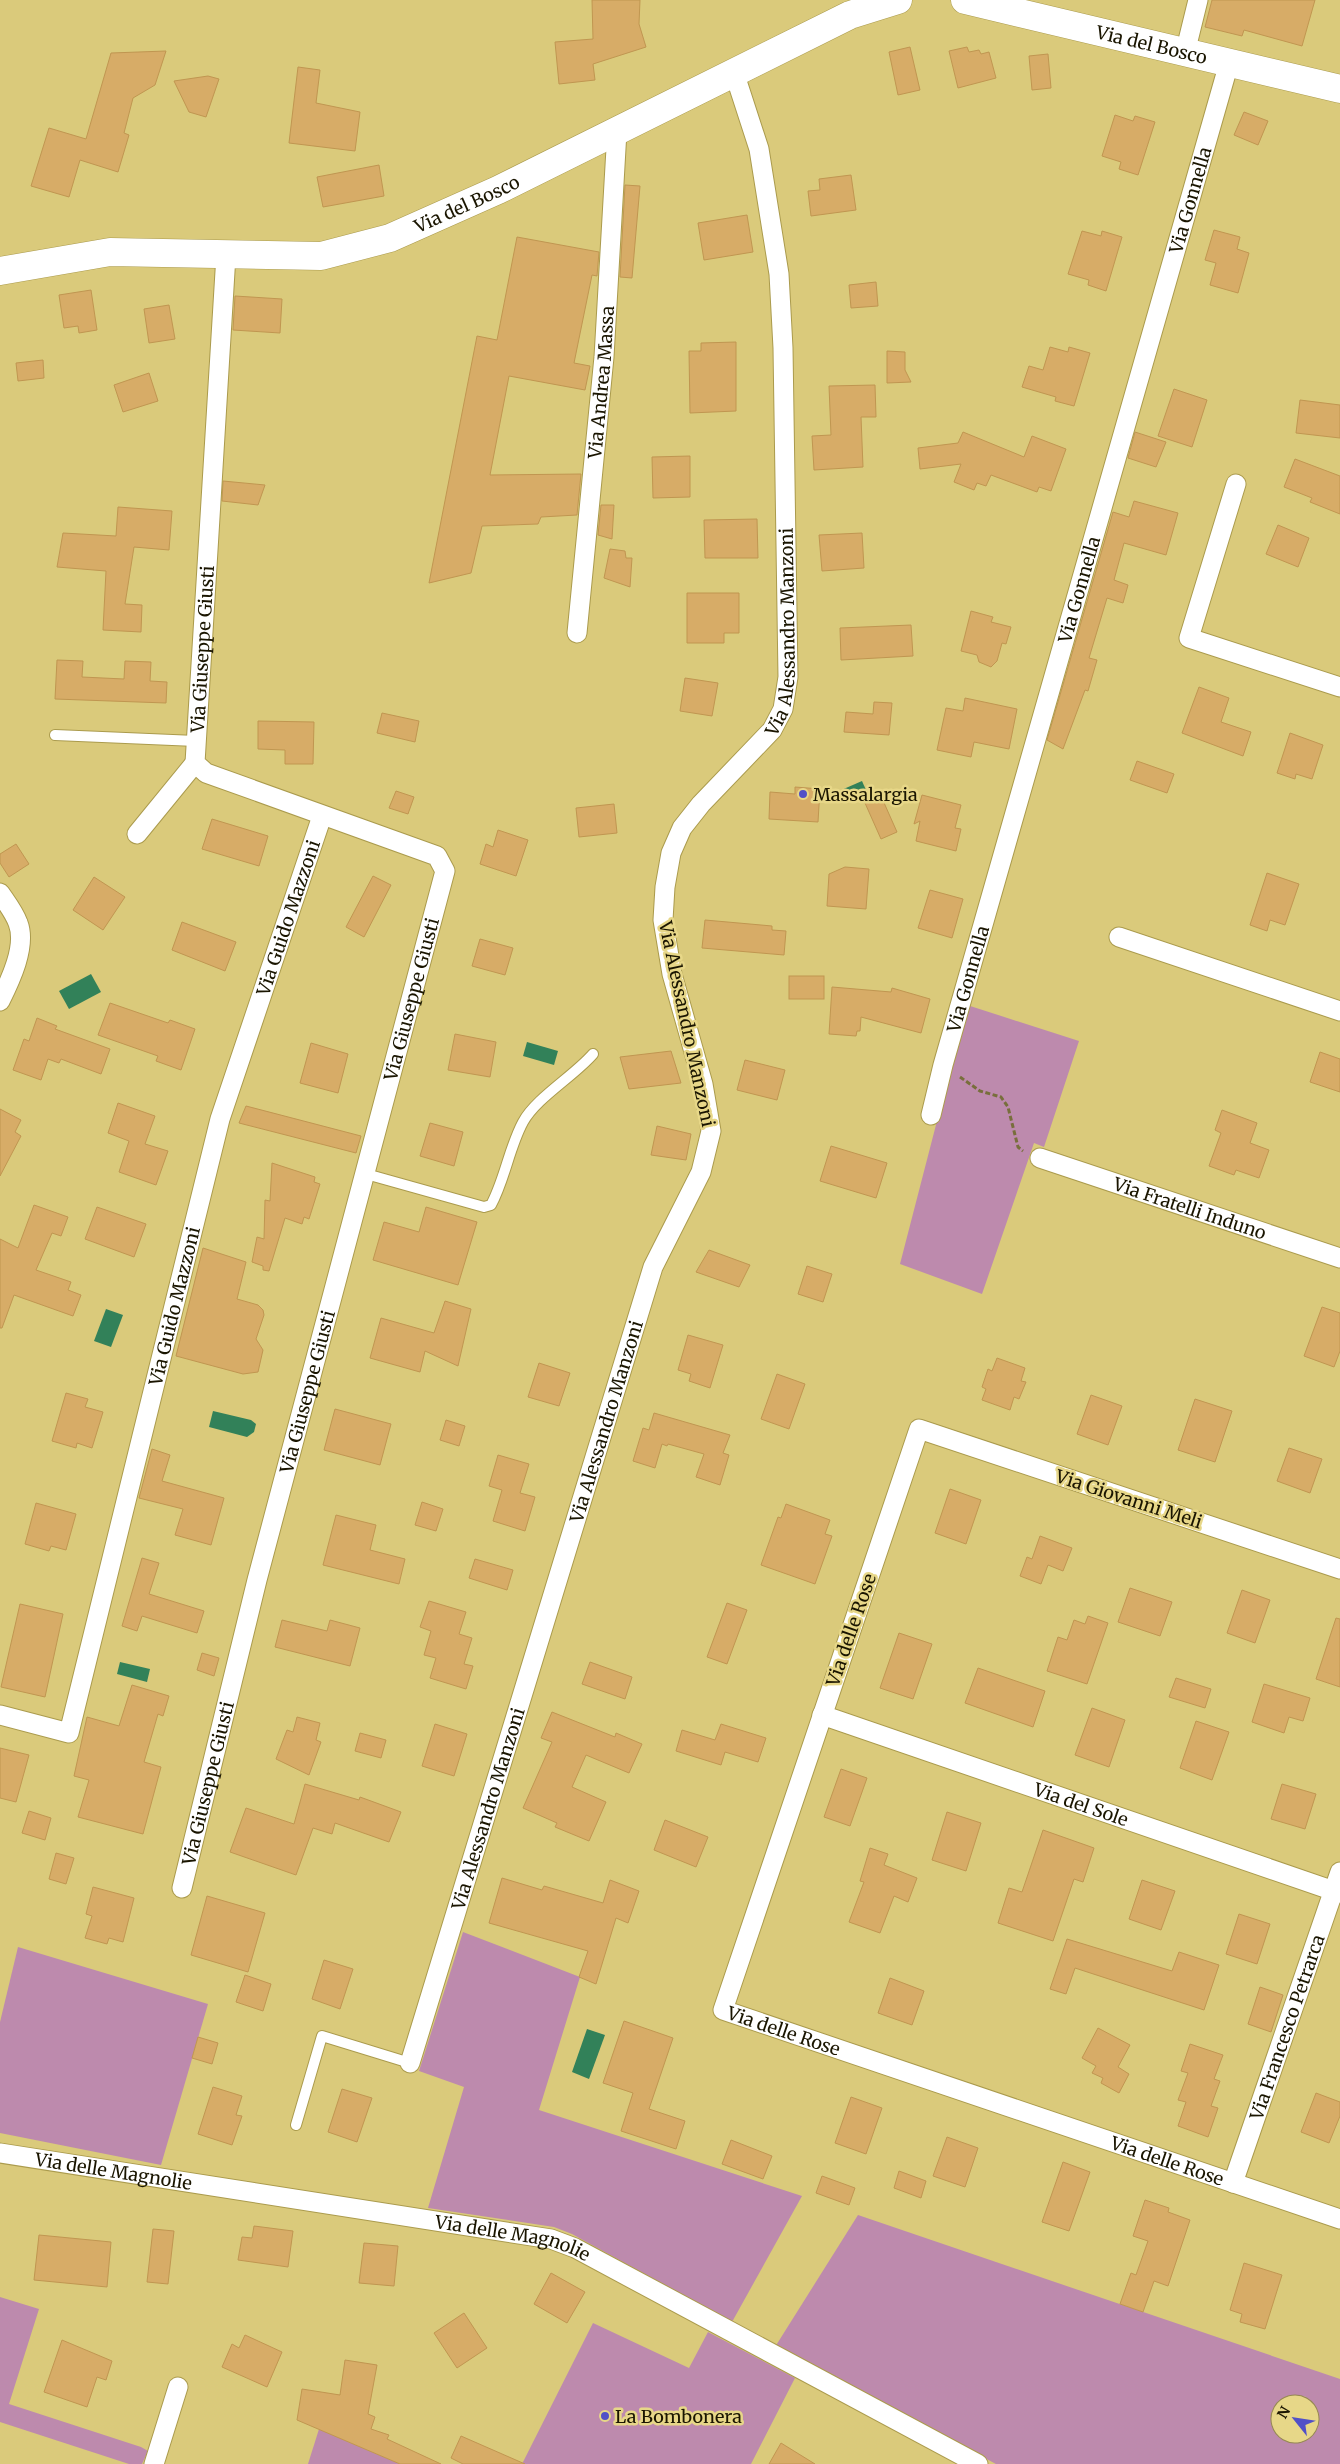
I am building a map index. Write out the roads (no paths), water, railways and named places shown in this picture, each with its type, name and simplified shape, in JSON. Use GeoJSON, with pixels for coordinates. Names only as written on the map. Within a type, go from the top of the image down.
{"type":"FeatureCollection","features":[{"type":"Feature","properties":{"kind":"main road","name":"Via del Bosco"},"geometry":{"type":"LineString","coordinates":[[0,272],[110,252],[320,256],[390,238],[498,190],[850,15],[898,0]]}},
{"type":"Feature","properties":{"kind":"main road","name":"Via del Bosco"},"geometry":{"type":"LineString","coordinates":[[965,0],[1340,89]]}},
{"type":"Feature","properties":{"kind":"street"},"geometry":{"type":"LineString","coordinates":[[1185,53],[1198,0]]}},
{"type":"Feature","properties":{"kind":"street","name":"Via Gonnella"},"geometry":{"type":"LineString","coordinates":[[931,1115],[943,1065],[1229,63]]}},
{"type":"Feature","properties":{"kind":"street","name":"Via Alessandro Manzoni"},"geometry":{"type":"LineString","coordinates":[[410,2063],[653,1267],[701,1172],[711,1131],[703,1084],[672,974],[663,920],[665,887],[671,853],[682,828],[701,804],[772,730],[783,709],[788,677],[783,348],[779,274],[759,149],[734,72]]}},
{"type":"Feature","properties":{"kind":"street","name":"Via Andrea Massa"},"geometry":{"type":"LineString","coordinates":[[577,633],[604,357],[617,131]]}},
{"type":"Feature","properties":{"kind":"street","name":"Via Giuseppe Giusti"},"geometry":{"type":"LineString","coordinates":[[182,1888],[257,1580],[445,872],[437,856],[206,773],[195,763],[226,255]]}},
{"type":"Feature","properties":{"kind":"street"},"geometry":{"type":"LineString","coordinates":[[1236,484],[1189,638],[1340,687]]}},
{"type":"Feature","properties":{"kind":"street"},"geometry":{"type":"LineString","coordinates":[[137,834],[195,763]]}},
{"type":"Feature","properties":{"kind":"street","name":"Via Guido Mazzoni"},"geometry":{"type":"LineString","coordinates":[[0,1715],[69,1733],[220,1118],[322,816]]}},
{"type":"Feature","properties":{"kind":"street"},"geometry":{"type":"LineString","coordinates":[[0,893],[19,924],[20,949],[12,978],[0,1001]]}},
{"type":"Feature","properties":{"kind":"street"},"geometry":{"type":"LineString","coordinates":[[1119,937],[1340,1011]]}},
{"type":"Feature","properties":{"kind":"street","name":"Via Fratelli Induno"},"geometry":{"type":"LineString","coordinates":[[1040,1158],[1340,1258]]}},
{"type":"Feature","properties":{"kind":"street","name":"Via Giovanni Meli"},"geometry":{"type":"LineString","coordinates":[[919,1429],[1340,1569]]}},
{"type":"Feature","properties":{"kind":"street","name":"Via delle Rose"},"geometry":{"type":"LineString","coordinates":[[919,1429],[723,2010],[1340,2219]]}},
{"type":"Feature","properties":{"kind":"street","name":"Via del Sole"},"geometry":{"type":"LineString","coordinates":[[822,1715],[1337,1892]]}},
{"type":"Feature","properties":{"kind":"street","name":"Via Francesco Petrarca"},"geometry":{"type":"LineString","coordinates":[[1233,2183],[1337,1892],[1340,1872]]}},
{"type":"Feature","properties":{"kind":"street","name":"Via delle Magnolie"},"geometry":{"type":"LineString","coordinates":[[0,2153],[551,2239],[575,2248],[978,2464]]}},
{"type":"Feature","properties":{"kind":"street"},"geometry":{"type":"LineString","coordinates":[[154,2464],[178,2387]]}},
{"type":"Feature","properties":{"kind":"lane"},"geometry":{"type":"LineString","coordinates":[[55,735],[196,741]]}},
{"type":"Feature","properties":{"kind":"lane"},"geometry":{"type":"LineString","coordinates":[[366,1174],[484,1207],[490,1205],[524,1121],[548,1095],[578,1070],[593,1054]]}},
{"type":"Feature","properties":{"kind":"lane"},"geometry":{"type":"LineString","coordinates":[[296,2125],[322,2036],[410,2063]]}},
{"type":"Feature","properties":{"kind":"place","name":"Massalargia"},"geometry":{"type":"Point","coordinates":[803,794]}},
{"type":"Feature","properties":{"kind":"place","name":"La Bombonera"},"geometry":{"type":"Point","coordinates":[605,2416]}}]}
